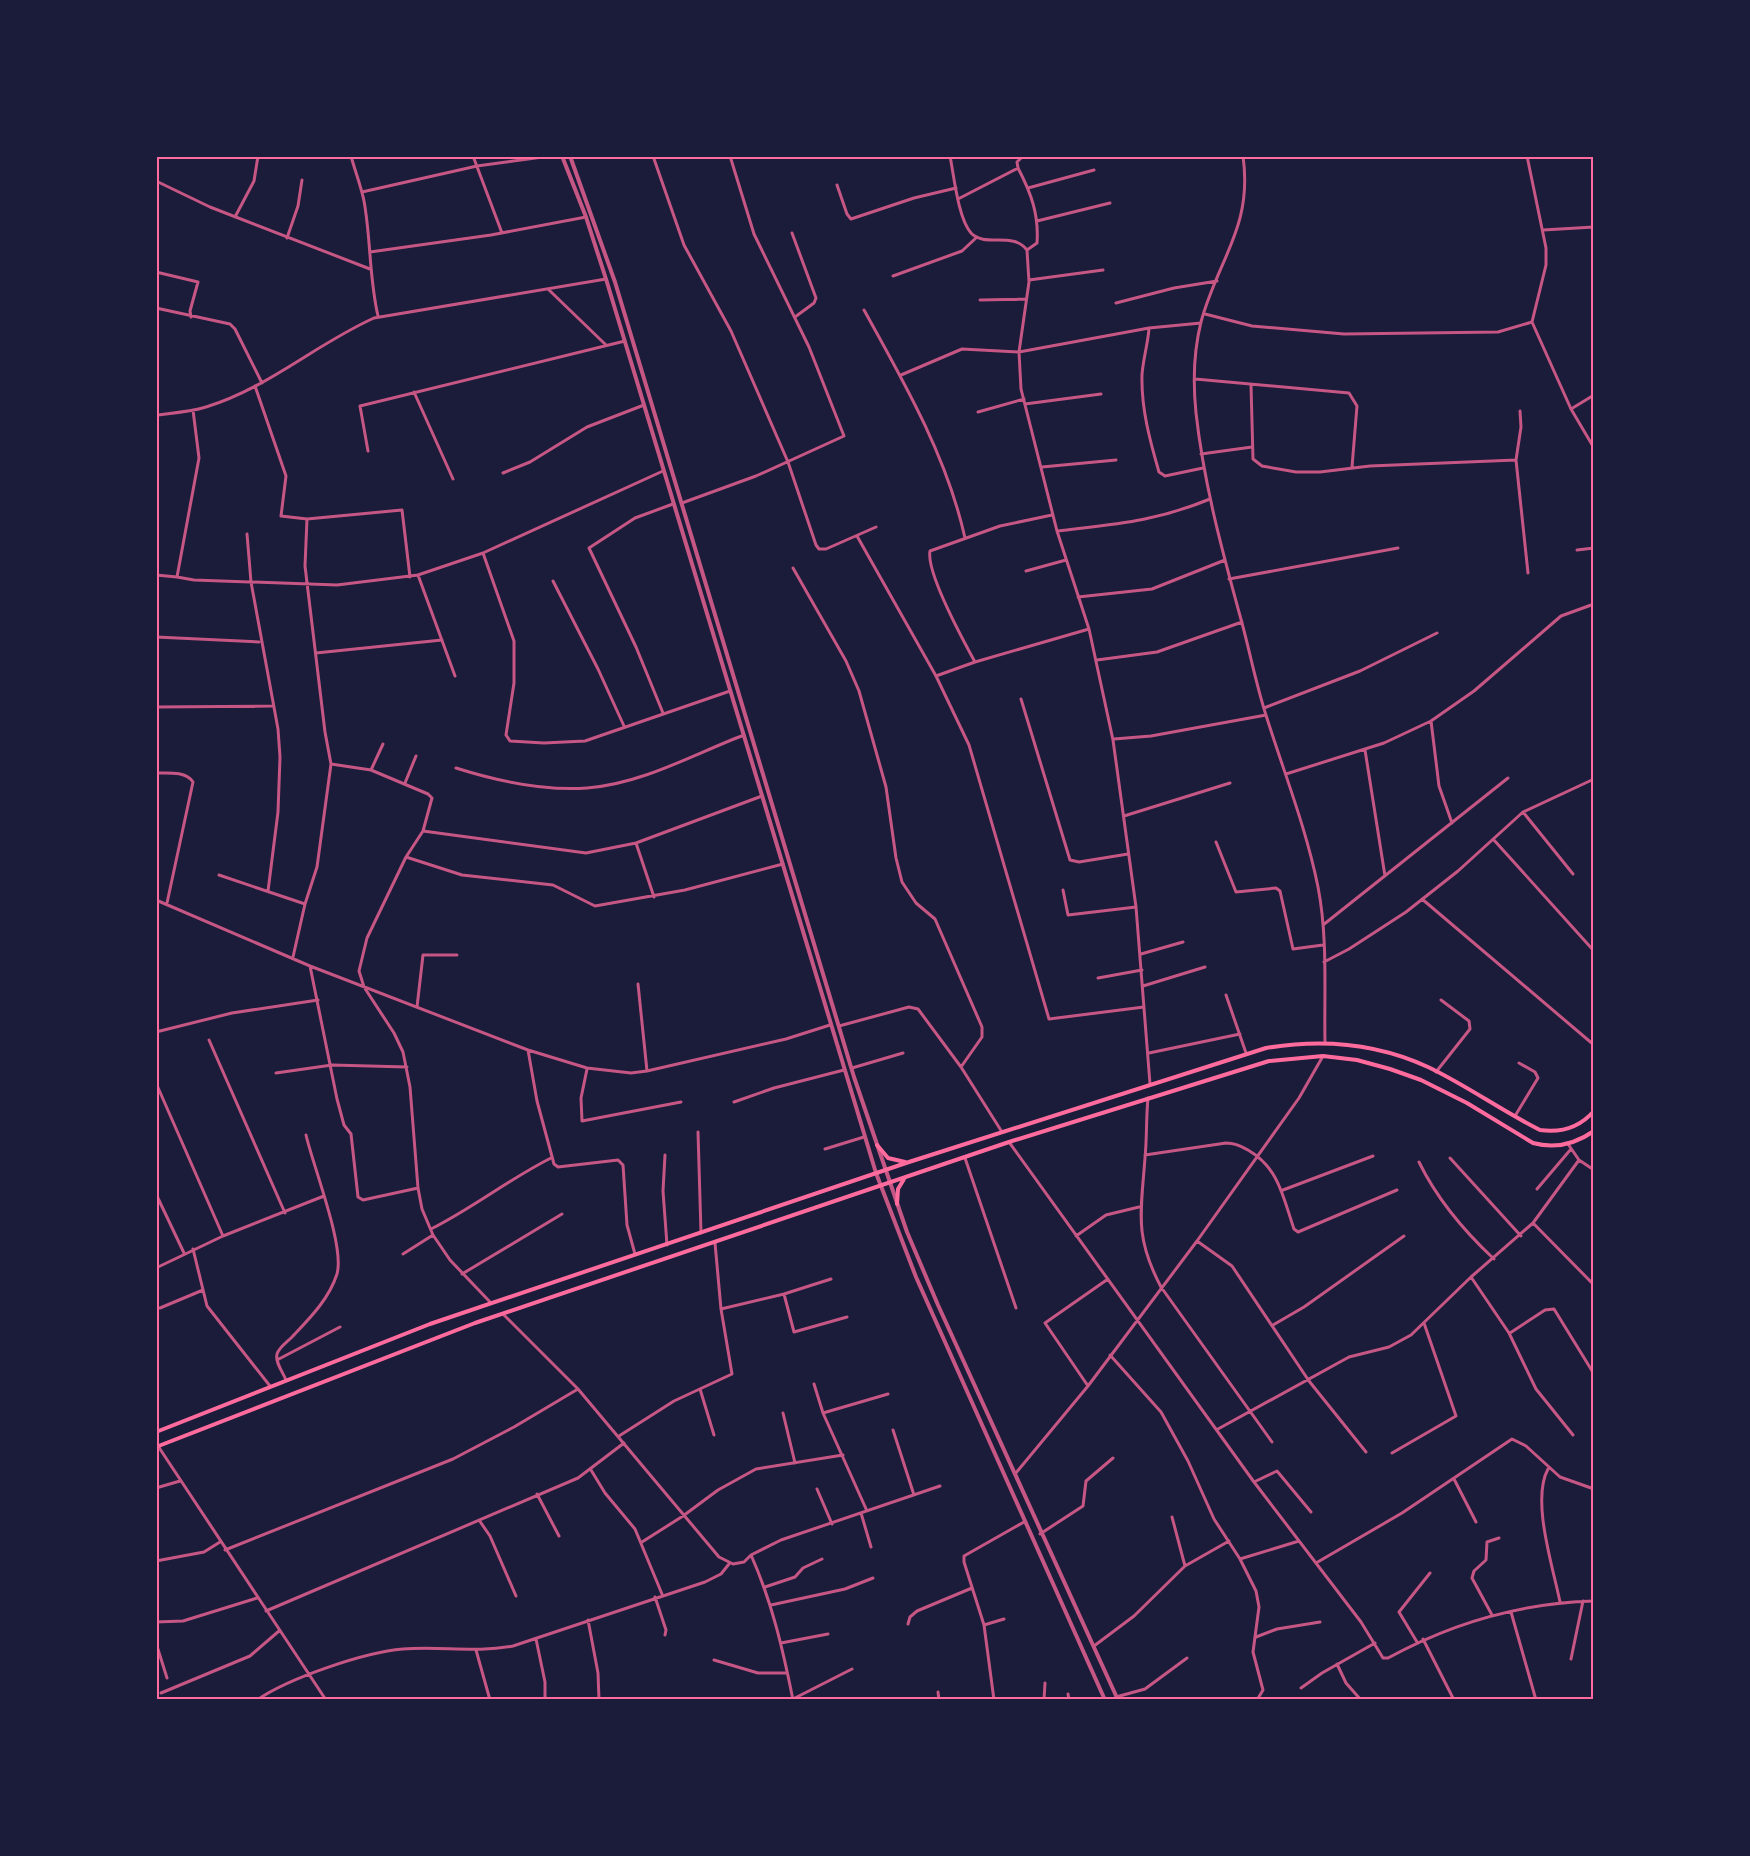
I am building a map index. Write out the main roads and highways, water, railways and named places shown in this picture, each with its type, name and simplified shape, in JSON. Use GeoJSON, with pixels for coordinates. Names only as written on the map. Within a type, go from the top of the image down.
{"type":"FeatureCollection","features":[{"type":"Feature","properties":{"kind":"main road"},"geometry":{"type":"LineString","coordinates":[[156,1432],[270,1386],[491,1303],[636,1256],[909,1162],[1246,1053],[1291,1044],[1325,1043],[1373,1049],[1436,1072],[1540,1130],[1551,1131],[1575,1126],[1594,1111]]}},
{"type":"Feature","properties":{"kind":"main road"},"geometry":{"type":"LineString","coordinates":[[157,1447],[393,1354],[503,1314],[1009,1142],[1260,1063],[1289,1057],[1323,1056],[1357,1060],[1390,1069],[1421,1080],[1458,1099],[1533,1143],[1570,1147],[1594,1131]]}},
{"type":"Feature","properties":{"kind":"main road"},"geometry":{"type":"LineString","coordinates":[[877,1145],[888,1158],[909,1162]]}},
{"type":"Feature","properties":{"kind":"main road"},"geometry":{"type":"LineString","coordinates":[[897,1204],[898,1189],[904,1178]]}}]}
